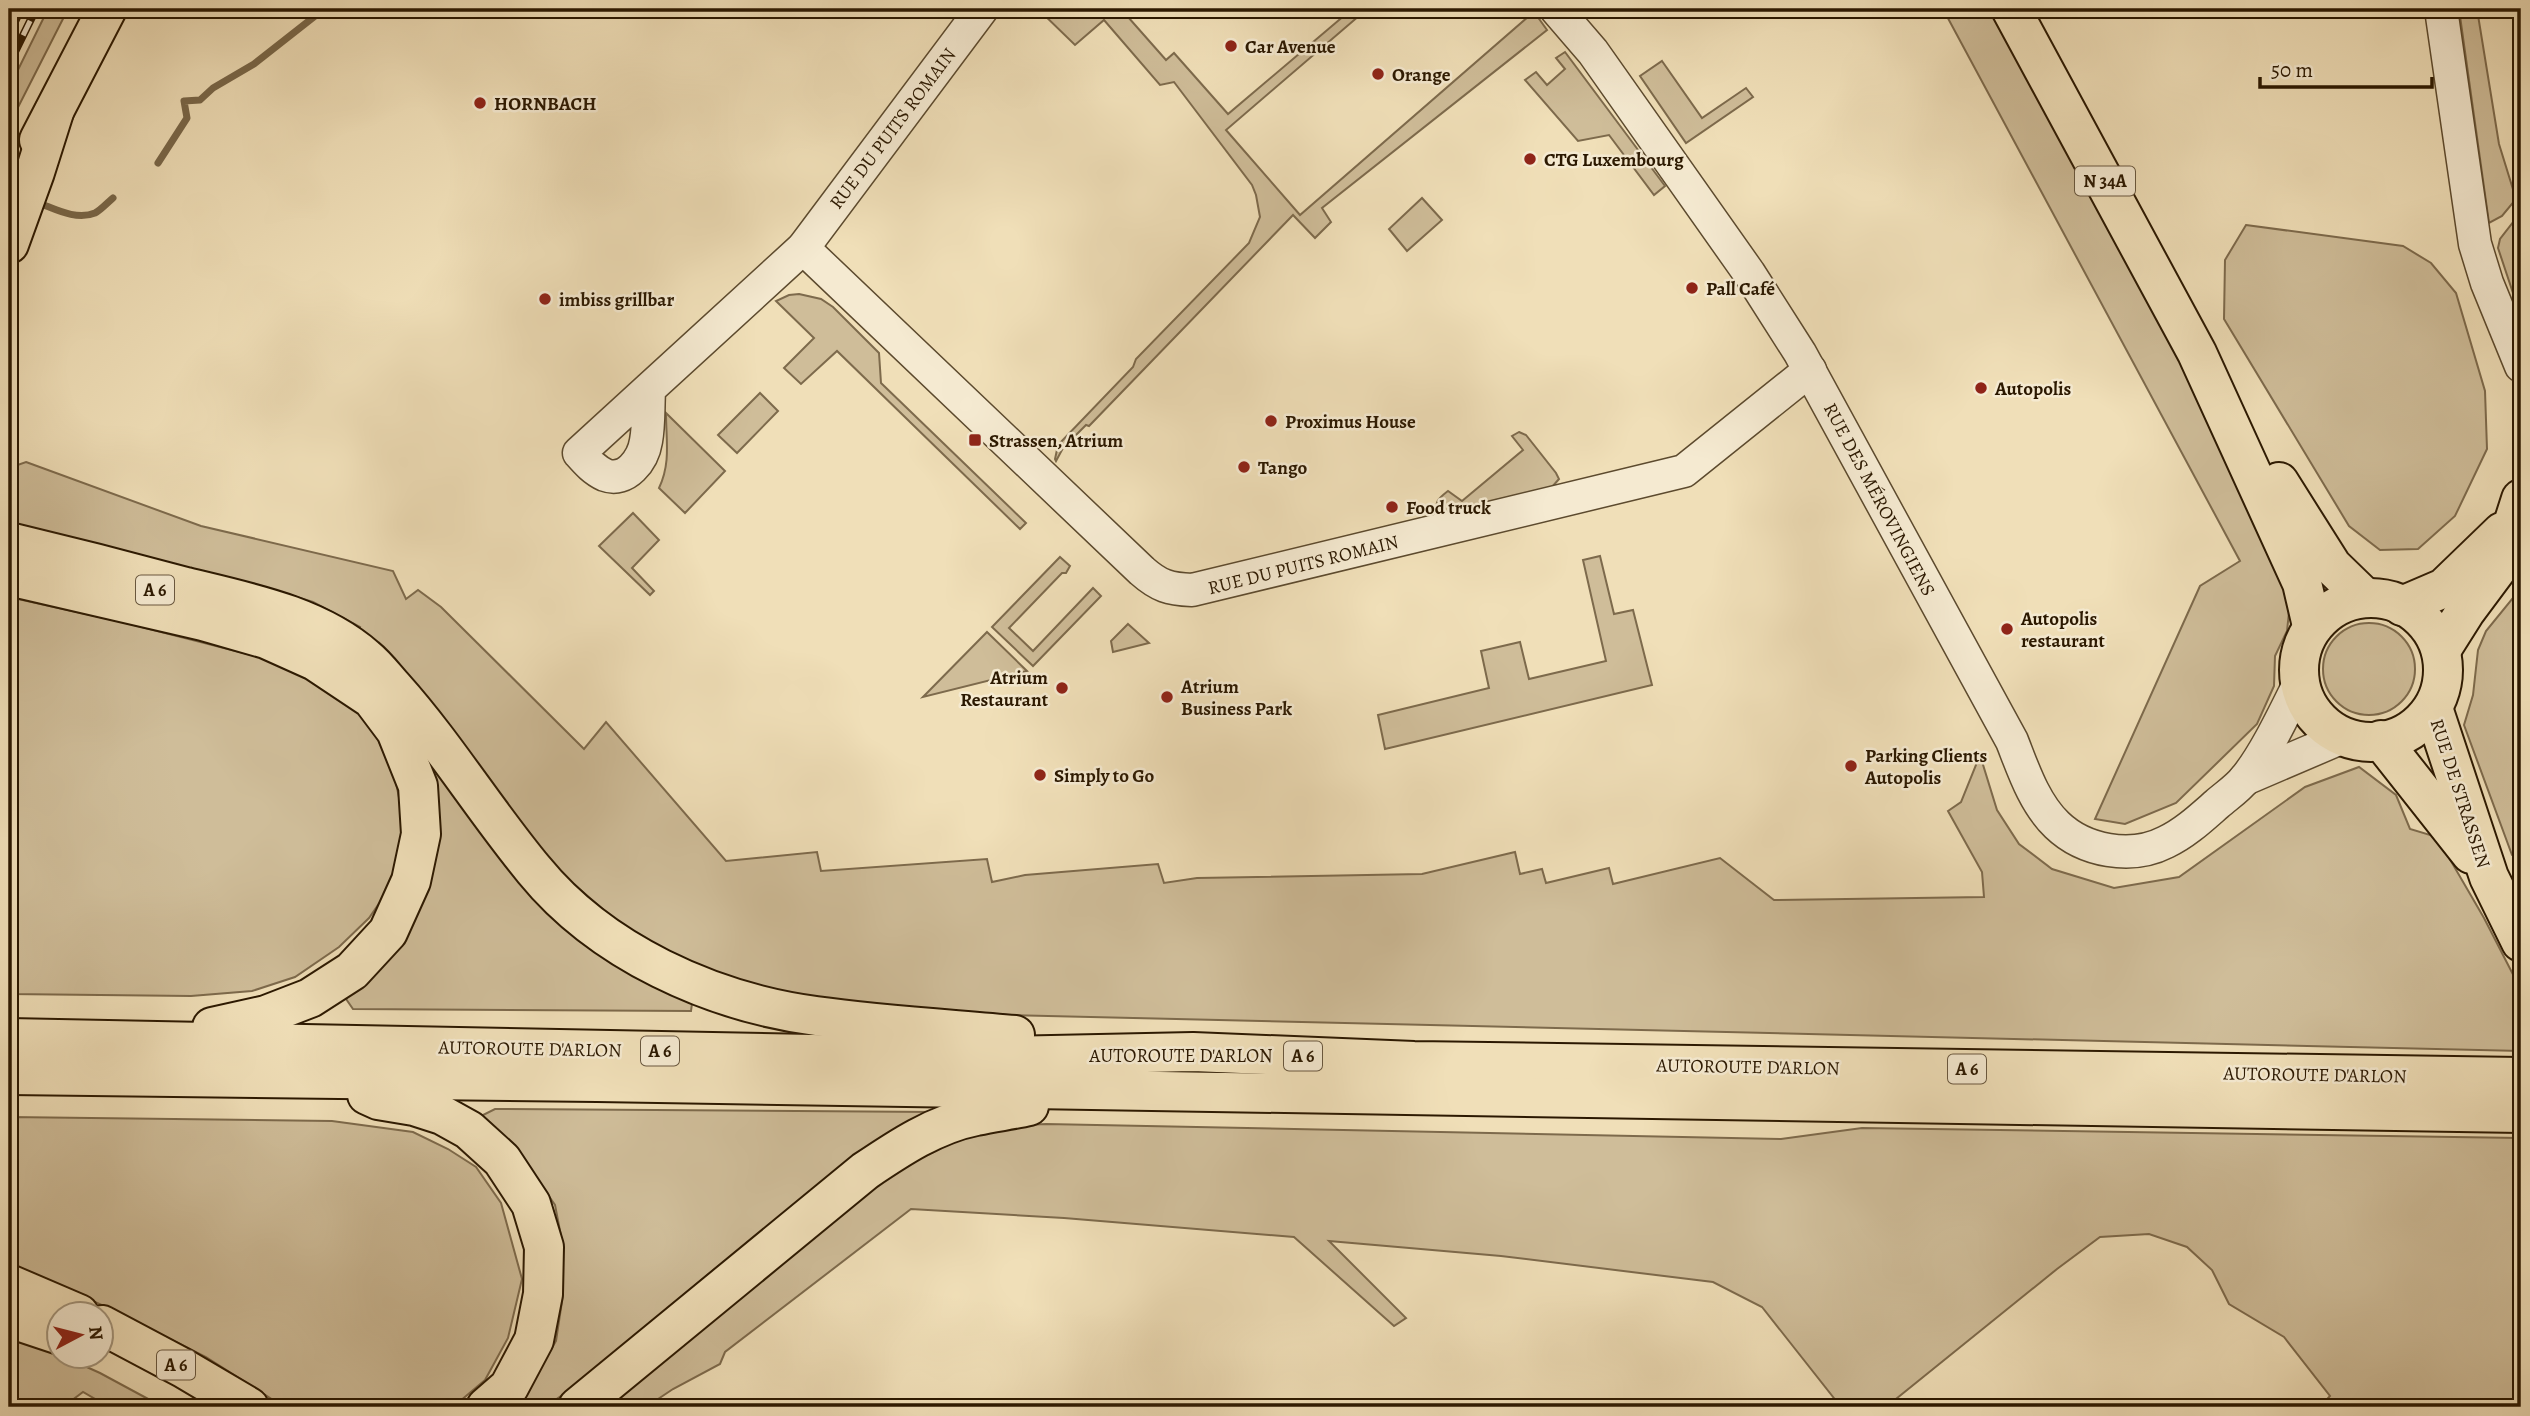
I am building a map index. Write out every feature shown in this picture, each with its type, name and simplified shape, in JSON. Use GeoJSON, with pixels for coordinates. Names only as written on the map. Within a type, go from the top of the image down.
{"type":"FeatureCollection","features":[{"type":"Feature","properties":{"kind":"main road"},"geometry":{"type":"LineString","coordinates":[[9,196],[107,9]]}},
{"type":"Feature","properties":{"kind":"main road","name":"N 34A"},"geometry":{"type":"LineString","coordinates":[[2011,9],[2197,353],[2302,583],[2312,626]]}},
{"type":"Feature","properties":{"kind":"main road"},"geometry":{"type":"LineString","coordinates":[[9,244],[54,112]]}},
{"type":"Feature","properties":{"kind":"main road","name":"N 34A"},"geometry":{"type":"LineString","coordinates":[[2197,353],[2332,566],[2365,598]]}},
{"type":"Feature","properties":{"kind":"main road"},"geometry":{"type":"LineString","coordinates":[[2402,606],[2444,588],[2517,510]]}},
{"type":"Feature","properties":{"kind":"main road"},"geometry":{"type":"LineString","coordinates":[[2441,650],[2500,565],[2517,510]]}},
{"type":"Feature","properties":{"kind":"main road","name":"A 6"},"geometry":{"type":"LineString","coordinates":[[9,542],[236,600],[302,620],[335,637],[366,657],[419,716],[535,871],[582,920],[647,961],[688,980],[767,1007],[815,1016],[1193,1052]]}},
{"type":"Feature","properties":{"kind":"main road","name":"A 6"},"geometry":{"type":"LineString","coordinates":[[9,555],[163,592],[234,613],[302,620]]}},
{"type":"Feature","properties":{"kind":"main road","name":"A 6"},"geometry":{"type":"LineString","coordinates":[[9,576],[203,621],[265,639],[316,661],[372,699],[396,731],[418,786],[421,834],[411,881],[388,932],[352,971],[310,999],[266,1015],[235,1023],[127,1040]]}},
{"type":"Feature","properties":{"kind":"main road","name":"A 6"},"geometry":{"type":"LineString","coordinates":[[9,589],[105,609],[148,609]]}},
{"type":"Feature","properties":{"kind":"main road"},"geometry":{"type":"LineString","coordinates":[[2365,598],[2402,606],[2420,618],[2441,650],[2444,673],[2440,694],[2433,708],[2419,723],[2400,735],[2362,741],[2343,737],[2315,717],[2305,701],[2299,662],[2304,643],[2312,626],[2345,603],[2365,598]]}},
{"type":"Feature","properties":{"kind":"main road","name":"RUE DE STRASSEN"},"geometry":{"type":"LineString","coordinates":[[2433,708],[2489,877],[2521,942]]}},
{"type":"Feature","properties":{"kind":"main road","name":"RUE DE STRASSEN"},"geometry":{"type":"LineString","coordinates":[[2381,740],[2489,877]]}},
{"type":"Feature","properties":{"kind":"main road","name":"AUTOROUTE D'ARLON"},"geometry":{"type":"LineString","coordinates":[[9,1038],[963,1057],[1193,1052],[1413,1061],[2521,1077]]}},
{"type":"Feature","properties":{"kind":"main road","name":"AUTOROUTE D'ARLON"},"geometry":{"type":"LineString","coordinates":[[9,1076],[2521,1113]]}},
{"type":"Feature","properties":{"kind":"main road","name":"A 6"},"geometry":{"type":"LineString","coordinates":[[332,1079],[378,1100],[442,1115],[470,1130],[502,1160],[531,1204],[544,1247],[543,1294],[534,1340],[509,1387],[486,1407]]}},
{"type":"Feature","properties":{"kind":"main road","name":"A 6"},"geometry":{"type":"LineString","coordinates":[[578,1407],[865,1171],[902,1146],[938,1128],[975,1116],[1010,1111],[1086,1090]]}},
{"type":"Feature","properties":{"kind":"main road"},"geometry":{"type":"LineString","coordinates":[[9,1284],[46,1300]]}},
{"type":"Feature","properties":{"kind":"main road"},"geometry":{"type":"LineString","coordinates":[[9,1309],[46,1327]]}},
{"type":"Feature","properties":{"kind":"main road"},"geometry":{"type":"LineString","coordinates":[[9,1318],[46,1330]]}},
{"type":"Feature","properties":{"kind":"main road","name":"A 6"},"geometry":{"type":"LineString","coordinates":[[116,1332],[249,1407]]}},
{"type":"Feature","properties":{"kind":"main road","name":"A 6"},"geometry":{"type":"LineString","coordinates":[[116,1360],[199,1407]]}},
{"type":"Feature","properties":{"kind":"street","name":"RUE DU PUITS ROMAIN"},"geometry":{"type":"LineString","coordinates":[[649,391],[803,248],[982,9]]}},
{"type":"Feature","properties":{"kind":"street","name":"RUE DES MÉROVINGIENS"},"geometry":{"type":"LineString","coordinates":[[1556,9],[1593,52],[1749,273],[1810,370],[2012,741],[2026,778],[2056,824],[2078,841],[2106,850],[2135,851],[2163,844],[2189,829],[2245,779],[2278,726],[2300,682]]}},
{"type":"Feature","properties":{"kind":"street"},"geometry":{"type":"LineString","coordinates":[[2441,9],[2475,244],[2487,283],[2521,366]]}},
{"type":"Feature","properties":{"kind":"street","name":"RUE DU PUITS ROMAIN"},"geometry":{"type":"LineString","coordinates":[[803,248],[1142,571],[1156,583],[1175,589],[1192,590],[1684,471],[1810,370]]}},
{"type":"Feature","properties":{"kind":"street","name":"RUE DES MÉROVINGIENS"},"geometry":{"type":"LineString","coordinates":[[2245,779],[2343,737]]}},
{"type":"Feature","properties":{"kind":"shaded area"},"geometry":{"type":"Polygon","coordinates":[[[48,9],[68,9],[9,125],[9,88],[48,9]]]}},
{"type":"Feature","properties":{"kind":"shaded area"},"geometry":{"type":"Polygon","coordinates":[[[1038,9],[1121,9],[1166,60],[1174,53],[1228,114],[1352,9],[1367,9],[1226,130],[1300,215],[1529,16],[1525,9],[1532,9],[1547,30],[1322,208],[1331,222],[1315,238],[1293,215],[1089,426],[1086,425],[1063,448],[1056,461],[1058,445],[1133,367],[1136,359],[1249,243],[1260,217],[1252,185],[1174,82],[1160,85],[1104,20],[1075,45],[1038,9]]]}},
{"type":"Feature","properties":{"kind":"shaded area"},"geometry":{"type":"Polygon","coordinates":[[[1943,9],[1997,9],[2226,430],[2290,603],[2287,631],[2275,656],[2274,686],[2257,724],[2176,803],[2125,824],[2095,819],[2200,586],[2240,561],[1943,9]]]}},
{"type":"Feature","properties":{"kind":"shaded area"},"geometry":{"type":"Polygon","coordinates":[[[2459,9],[2477,9],[2499,144],[2516,199],[2502,216],[2489,223],[2459,9]]]}},
{"type":"Feature","properties":{"kind":"shaded area"},"geometry":{"type":"Polygon","coordinates":[[[1565,52],[1665,186],[1654,195],[1609,135],[1578,141],[1525,80],[1536,72],[1547,85],[1565,69],[1556,58],[1565,52]]]}},
{"type":"Feature","properties":{"kind":"shaded area"},"geometry":{"type":"Polygon","coordinates":[[[1662,61],[1702,118],[1746,88],[1753,97],[1686,143],[1640,76],[1662,61]]]}},
{"type":"Feature","properties":{"kind":"shaded area"},"geometry":{"type":"Polygon","coordinates":[[[1422,198],[1442,220],[1407,251],[1389,229],[1422,198]]]}},
{"type":"Feature","properties":{"kind":"shaded area"},"geometry":{"type":"Polygon","coordinates":[[[2521,212],[2521,312],[2498,248],[2500,239],[2521,212]]]}},
{"type":"Feature","properties":{"kind":"shaded area"},"geometry":{"type":"Polygon","coordinates":[[[2246,225],[2403,246],[2431,263],[2456,293],[2485,391],[2487,449],[2455,516],[2418,549],[2380,550],[2349,526],[2224,319],[2225,260],[2246,225]]]}},
{"type":"Feature","properties":{"kind":"shaded area"},"geometry":{"type":"Polygon","coordinates":[[[799,294],[821,299],[833,307],[879,353],[881,383],[1026,523],[1020,529],[837,351],[801,384],[784,368],[814,338],[776,301],[799,294]]]}},
{"type":"Feature","properties":{"kind":"shaded area"},"geometry":{"type":"Polygon","coordinates":[[[760,393],[778,411],[737,453],[718,435],[760,393]]]}},
{"type":"Feature","properties":{"kind":"shaded area"},"geometry":{"type":"Polygon","coordinates":[[[666,413],[725,471],[685,513],[659,488],[666,460],[666,413]]]}},
{"type":"Feature","properties":{"kind":"shaded area"},"geometry":{"type":"Polygon","coordinates":[[[1519,432],[1526,435],[1556,473],[1559,479],[1552,487],[1439,514],[1438,501],[1448,491],[1462,501],[1523,450],[1512,436],[1519,432]]]}},
{"type":"Feature","properties":{"kind":"shaded area"},"geometry":{"type":"Polygon","coordinates":[[[26,462],[201,526],[393,571],[406,599],[418,590],[441,607],[584,749],[606,722],[726,861],[817,852],[821,871],[987,859],[992,882],[1025,875],[1158,864],[1164,883],[1197,878],[1422,874],[1515,852],[1520,874],[1542,869],[1546,883],[1609,868],[1613,884],[1720,858],[1774,900],[1984,897],[1982,872],[1948,811],[1961,802],[1980,755],[1997,810],[2019,844],[2052,869],[2114,888],[2179,877],[2305,787],[2359,767],[2396,795],[2410,829],[2437,837],[2484,918],[2521,990],[2521,1051],[1008,1015],[826,1000],[782,991],[736,980],[682,962],[627,930],[554,867],[357,636],[360,627],[313,602],[264,587],[9,534],[9,468],[26,462]]]}},
{"type":"Feature","properties":{"kind":"shaded area"},"geometry":{"type":"Polygon","coordinates":[[[633,513],[659,540],[632,568],[654,591],[650,595],[599,546],[633,513]]]}},
{"type":"Feature","properties":{"kind":"shaded area"},"geometry":{"type":"Polygon","coordinates":[[[1600,556],[1614,614],[1633,610],[1652,685],[1385,749],[1378,715],[1489,688],[1481,651],[1520,642],[1529,679],[1606,661],[1583,560],[1600,556]]]}},
{"type":"Feature","properties":{"kind":"shaded area"},"geometry":{"type":"Polygon","coordinates":[[[1060,557],[1070,566],[1066,573],[1062,573],[1009,628],[1033,651],[1093,588],[1101,596],[1033,666],[992,627],[1060,557]]]}},
{"type":"Feature","properties":{"kind":"shaded area"},"geometry":{"type":"Polygon","coordinates":[[[2521,588],[2521,857],[2512,855],[2464,725],[2473,695],[2478,650],[2486,631],[2521,588]]]}},
{"type":"Feature","properties":{"kind":"shaded area"},"geometry":{"type":"Polygon","coordinates":[[[9,597],[122,622],[271,660],[330,686],[372,726],[395,778],[405,827],[389,889],[369,918],[339,947],[295,977],[252,991],[191,996],[9,994],[9,597]]]}},
{"type":"Feature","properties":{"kind":"shaded area"},"geometry":{"type":"Polygon","coordinates":[[[2360,623],[2378,623],[2395,630],[2408,643],[2415,660],[2415,678],[2408,695],[2395,708],[2378,715],[2360,715],[2343,708],[2330,695],[2323,678],[2323,660],[2330,643],[2343,630],[2360,623]]]}},
{"type":"Feature","properties":{"kind":"shaded area"},"geometry":{"type":"Polygon","coordinates":[[[1128,624],[1149,643],[1113,652],[1111,641],[1128,624]]]}},
{"type":"Feature","properties":{"kind":"shaded area"},"geometry":{"type":"Polygon","coordinates":[[[987,632],[1027,671],[923,697],[987,632]]]}},
{"type":"Feature","properties":{"kind":"shaded area"},"geometry":{"type":"Polygon","coordinates":[[[441,767],[693,996],[691,1011],[353,1009],[344,996],[366,977],[428,776],[441,767]]]}},
{"type":"Feature","properties":{"kind":"shaded area"},"geometry":{"type":"Polygon","coordinates":[[[495,1109],[934,1112],[859,1160],[717,1267],[571,1389],[545,1407],[508,1407],[526,1392],[556,1341],[563,1295],[562,1241],[555,1205],[517,1151],[477,1118],[495,1109]]]}},
{"type":"Feature","properties":{"kind":"shaded area"},"geometry":{"type":"Polygon","coordinates":[[[9,1117],[332,1121],[413,1132],[448,1149],[476,1167],[501,1203],[522,1279],[508,1338],[485,1380],[453,1407],[284,1407],[206,1357],[116,1312],[116,1300],[91,1300],[9,1263],[9,1117]]]}},
{"type":"Feature","properties":{"kind":"shaded area"},"geometry":{"type":"Polygon","coordinates":[[[1046,1124],[1781,1139],[1862,1128],[2521,1138],[2521,1407],[2320,1407],[2330,1396],[2284,1337],[2229,1304],[2212,1270],[2187,1247],[2149,1234],[2100,1237],[1886,1407],[1841,1407],[1762,1307],[1713,1282],[1501,1256],[1329,1241],[1406,1318],[1394,1326],[1294,1237],[1064,1218],[911,1209],[725,1352],[720,1364],[646,1407],[602,1407],[877,1181],[944,1141],[988,1127],[1046,1124]]]}},
{"type":"Feature","properties":{"kind":"shaded area"},"geometry":{"type":"Polygon","coordinates":[[[9,1332],[46,1349],[46,1370],[93,1370],[163,1407],[109,1407],[83,1392],[63,1407],[9,1407],[9,1332]]]}},
{"type":"Feature","properties":{"kind":"waterway"},"geometry":{"type":"LineString","coordinates":[[158,163],[187,118],[184,101],[200,100],[213,88],[254,64],[324,9]]}},
{"type":"Feature","properties":{"kind":"waterway"},"geometry":{"type":"LineString","coordinates":[[44,205],[82,216],[97,212],[113,198]]}},
{"type":"Feature","properties":{"kind":"railway"},"geometry":{"type":"LineString","coordinates":[[9,34],[21,9]]}},
{"type":"Feature","properties":{"kind":"railway"},"geometry":{"type":"LineString","coordinates":[[9,64],[36,9]]}},
{"type":"Feature","properties":{"kind":"place","name":"Car Avenue"},"geometry":{"type":"Point","coordinates":[1231,46]}},
{"type":"Feature","properties":{"kind":"place","name":"Orange"},"geometry":{"type":"Point","coordinates":[1378,74]}},
{"type":"Feature","properties":{"kind":"place","name":"HORNBACH"},"geometry":{"type":"Point","coordinates":[480,103]}},
{"type":"Feature","properties":{"kind":"place","name":"CTG Luxembourg"},"geometry":{"type":"Point","coordinates":[1530,159]}},
{"type":"Feature","properties":{"kind":"place","name":"Pall Café"},"geometry":{"type":"Point","coordinates":[1692,288]}},
{"type":"Feature","properties":{"kind":"place","name":"imbiss grillbar"},"geometry":{"type":"Point","coordinates":[545,299]}},
{"type":"Feature","properties":{"kind":"place","name":"Autopolis"},"geometry":{"type":"Point","coordinates":[1981,388]}},
{"type":"Feature","properties":{"kind":"place","name":"Proximus House"},"geometry":{"type":"Point","coordinates":[1271,421]}},
{"type":"Feature","properties":{"kind":"place","name":"Strassen, Atrium"},"geometry":{"type":"Point","coordinates":[975,440]}},
{"type":"Feature","properties":{"kind":"place","name":"Tango"},"geometry":{"type":"Point","coordinates":[1244,467]}},
{"type":"Feature","properties":{"kind":"place","name":"Food truck"},"geometry":{"type":"Point","coordinates":[1392,507]}},
{"type":"Feature","properties":{"kind":"place","name":"Autopolis restaurant"},"geometry":{"type":"Point","coordinates":[2007,629]}},
{"type":"Feature","properties":{"kind":"place","name":"Atrium Restaurant"},"geometry":{"type":"Point","coordinates":[1062,688]}},
{"type":"Feature","properties":{"kind":"place","name":"Atrium Business Park"},"geometry":{"type":"Point","coordinates":[1167,697]}},
{"type":"Feature","properties":{"kind":"place","name":"Parking Clients Autopolis"},"geometry":{"type":"Point","coordinates":[1851,766]}},
{"type":"Feature","properties":{"kind":"place","name":"Simply to Go"},"geometry":{"type":"Point","coordinates":[1040,775]}}]}
